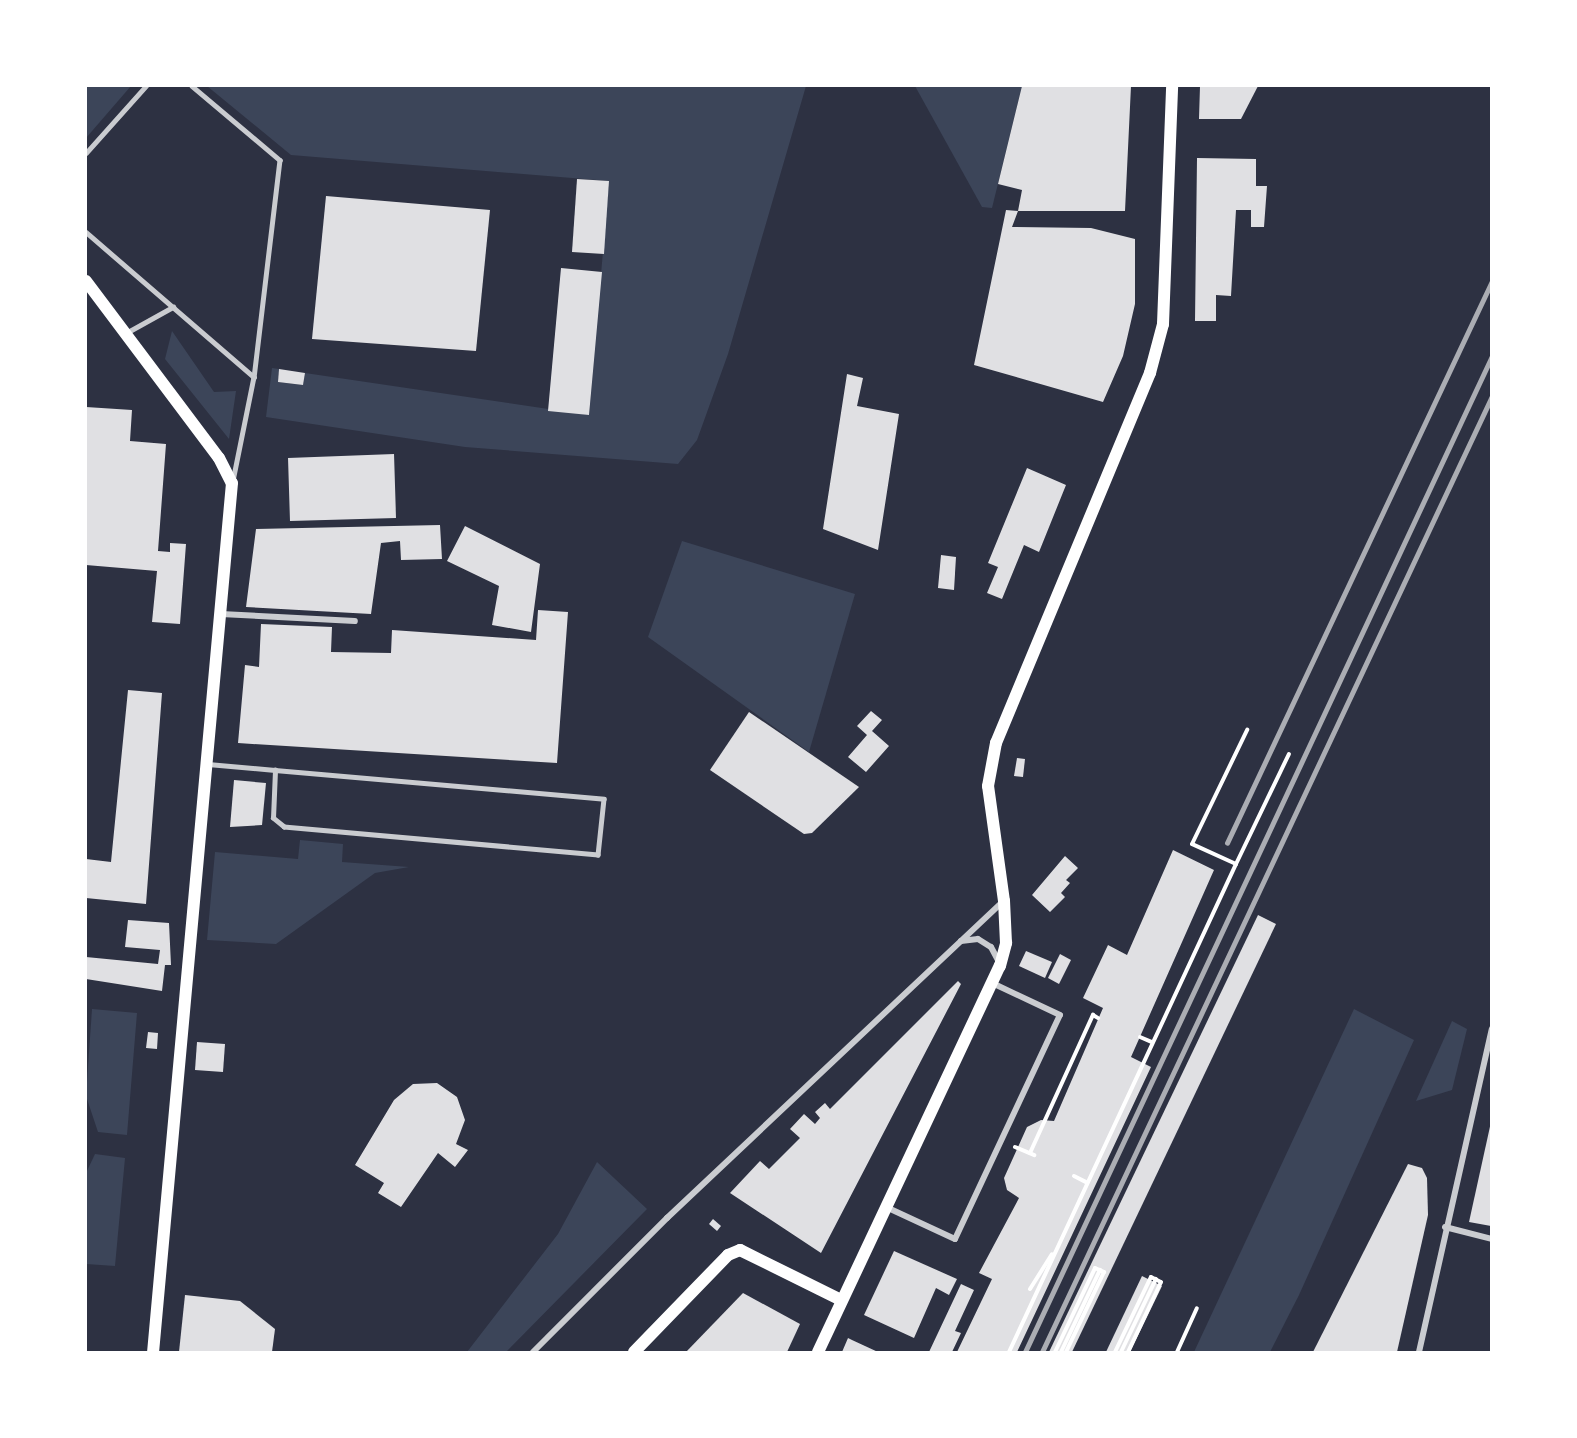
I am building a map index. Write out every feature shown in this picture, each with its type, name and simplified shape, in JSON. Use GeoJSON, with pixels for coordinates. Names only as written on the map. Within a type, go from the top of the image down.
{"type":"FeatureCollection","features":[{"type":"Feature","properties":{"kind":"main road"},"geometry":{"type":"LineString","coordinates":[[818,1353],[1000,966],[1006,944],[1004,901],[990,828],[988,786],[996,743],[1150,373],[1163,324],[1172,86]]}},
{"type":"Feature","properties":{"kind":"main road"},"geometry":{"type":"LineString","coordinates":[[86,281],[219,458],[232,483],[153,1353]]}},
{"type":"Feature","properties":{"kind":"main road"},"geometry":{"type":"LineString","coordinates":[[633,1353],[728,1254],[740,1250],[841,1300]]}},
{"type":"Feature","properties":{"kind":"street"},"geometry":{"type":"LineString","coordinates":[[221,614],[355,621]]}},
{"type":"Feature","properties":{"kind":"street"},"geometry":{"type":"LineString","coordinates":[[533,1353],[1004,901]]}},
{"type":"Feature","properties":{"kind":"street"},"geometry":{"type":"LineString","coordinates":[[961,941],[978,939],[991,947],[1000,966]]}},
{"type":"Feature","properties":{"kind":"street"},"geometry":{"type":"LineString","coordinates":[[886,1206],[955,1239],[1060,1015],[993,983]]}},
{"type":"Feature","properties":{"kind":"street"},"geometry":{"type":"LineString","coordinates":[[1419,1353],[1445,1227],[1491,1031]]}},
{"type":"Feature","properties":{"kind":"street"},"geometry":{"type":"LineString","coordinates":[[1445,1227],[1491,1239]]}},
{"type":"Feature","properties":{"kind":"lane"},"geometry":{"type":"LineString","coordinates":[[86,153],[146,86]]}},
{"type":"Feature","properties":{"kind":"lane"},"geometry":{"type":"LineString","coordinates":[[192,86],[280,160],[254,376],[232,483]]}},
{"type":"Feature","properties":{"kind":"lane"},"geometry":{"type":"LineString","coordinates":[[86,232],[254,376]]}},
{"type":"Feature","properties":{"kind":"lane"},"geometry":{"type":"LineString","coordinates":[[126,333],[173,307]]}},
{"type":"Feature","properties":{"kind":"lane"},"geometry":{"type":"LineString","coordinates":[[205,764],[275,770],[604,799],[598,855],[284,826],[273,818],[275,770]]}},
{"type":"Feature","properties":{"kind":"path"},"geometry":{"type":"LineString","coordinates":[[1236,864],[1192,844],[1246,730]]}},
{"type":"Feature","properties":{"kind":"path"},"geometry":{"type":"LineString","coordinates":[[1009,1353],[1086,1182],[1289,754]]}},
{"type":"Feature","properties":{"kind":"path"},"geometry":{"type":"LineString","coordinates":[[1030,1153],[1093,1015],[1098,1018]]}},
{"type":"Feature","properties":{"kind":"path"},"geometry":{"type":"LineString","coordinates":[[1140,1037],[1152,1042]]}},
{"type":"Feature","properties":{"kind":"path"},"geometry":{"type":"LineString","coordinates":[[1074,1176],[1086,1182]]}},
{"type":"Feature","properties":{"kind":"path"},"geometry":{"type":"LineString","coordinates":[[1030,1289],[1053,1253]]}},
{"type":"Feature","properties":{"kind":"path"},"geometry":{"type":"LineString","coordinates":[[1057,1352],[1100,1270],[1104,1272],[1066,1353]]}},
{"type":"Feature","properties":{"kind":"path"},"geometry":{"type":"LineString","coordinates":[[1115,1353],[1151,1277],[1161,1282],[1128,1353]]}},
{"type":"Feature","properties":{"kind":"path"},"geometry":{"type":"LineString","coordinates":[[1121,1353],[1156,1279]]}},
{"type":"Feature","properties":{"kind":"path"},"geometry":{"type":"LineString","coordinates":[[1177,1353],[1197,1308]]}},
{"type":"Feature","properties":{"kind":"shaded area"},"geometry":{"type":"Polygon","coordinates":[[[86,86],[131,86],[86,138],[86,86]]]}},
{"type":"Feature","properties":{"kind":"shaded area"},"geometry":{"type":"Polygon","coordinates":[[[207,86],[806,86],[728,354],[697,440],[678,464],[465,447],[266,417],[272,368],[279,369],[278,382],[303,385],[305,373],[589,415],[609,181],[291,155],[207,86]]]}},
{"type":"Feature","properties":{"kind":"shaded area"},"geometry":{"type":"Polygon","coordinates":[[[915,86],[1022,86],[992,208],[982,207],[915,86]]]}},
{"type":"Feature","properties":{"kind":"shaded area"},"geometry":{"type":"Polygon","coordinates":[[[172,331],[214,392],[236,391],[229,439],[165,359],[172,331]]]}},
{"type":"Feature","properties":{"kind":"shaded area"},"geometry":{"type":"Polygon","coordinates":[[[682,541],[855,594],[809,752],[648,637],[682,541]]]}},
{"type":"Feature","properties":{"kind":"shaded area"},"geometry":{"type":"Polygon","coordinates":[[[300,840],[343,844],[342,862],[409,867],[375,873],[276,944],[207,940],[215,852],[298,859],[300,840]]]}},
{"type":"Feature","properties":{"kind":"shaded area"},"geometry":{"type":"Polygon","coordinates":[[[92,1009],[137,1013],[127,1135],[98,1132],[86,1096],[92,1009]]]}},
{"type":"Feature","properties":{"kind":"shaded area"},"geometry":{"type":"Polygon","coordinates":[[[1354,1009],[1414,1040],[1299,1295],[1270,1352],[1194,1352],[1354,1009]]]}},
{"type":"Feature","properties":{"kind":"shaded area"},"geometry":{"type":"Polygon","coordinates":[[[1452,1021],[1467,1029],[1452,1090],[1416,1101],[1452,1021]]]}},
{"type":"Feature","properties":{"kind":"shaded area"},"geometry":{"type":"Polygon","coordinates":[[[95,1154],[125,1158],[115,1266],[86,1264],[86,1173],[95,1154]]]}},
{"type":"Feature","properties":{"kind":"shaded area"},"geometry":{"type":"Polygon","coordinates":[[[597,1162],[647,1209],[506,1352],[467,1352],[558,1234],[597,1162]]]}},
{"type":"Feature","properties":{"kind":"building"},"geometry":{"type":"Polygon","coordinates":[[[1022,86],[1131,86],[1125,211],[1018,211],[1022,190],[998,184],[1022,86]]]}},
{"type":"Feature","properties":{"kind":"building"},"geometry":{"type":"Polygon","coordinates":[[[1200,86],[1258,86],[1241,119],[1199,119],[1200,86]]]}},
{"type":"Feature","properties":{"kind":"building"},"geometry":{"type":"Polygon","coordinates":[[[1197,158],[1256,159],[1256,186],[1267,186],[1264,227],[1251,227],[1251,210],[1236,210],[1231,296],[1216,295],[1216,321],[1195,321],[1197,158]]]}},
{"type":"Feature","properties":{"kind":"building"},"geometry":{"type":"Polygon","coordinates":[[[577,179],[609,181],[604,254],[572,252],[577,179]]]}},
{"type":"Feature","properties":{"kind":"building"},"geometry":{"type":"Polygon","coordinates":[[[326,196],[490,210],[476,351],[312,339],[326,196]]]}},
{"type":"Feature","properties":{"kind":"building"},"geometry":{"type":"Polygon","coordinates":[[[1006,210],[1018,211],[1012,227],[1091,228],[1135,239],[1135,304],[1123,356],[1103,402],[974,365],[1006,210]]]}},
{"type":"Feature","properties":{"kind":"building"},"geometry":{"type":"Polygon","coordinates":[[[561,268],[602,272],[589,415],[548,411],[561,268]]]}},
{"type":"Feature","properties":{"kind":"building"},"geometry":{"type":"Polygon","coordinates":[[[279,369],[305,373],[303,385],[278,382],[279,369]]]}},
{"type":"Feature","properties":{"kind":"building"},"geometry":{"type":"Polygon","coordinates":[[[847,374],[863,378],[857,406],[899,414],[878,550],[823,529],[847,374]]]}},
{"type":"Feature","properties":{"kind":"building"},"geometry":{"type":"Polygon","coordinates":[[[86,407],[132,410],[130,441],[166,444],[158,551],[170,552],[170,543],[186,544],[180,624],[152,622],[157,571],[86,565],[86,407]]]}},
{"type":"Feature","properties":{"kind":"building"},"geometry":{"type":"Polygon","coordinates":[[[394,454],[396,518],[290,521],[288,458],[394,454]]]}},
{"type":"Feature","properties":{"kind":"building"},"geometry":{"type":"Polygon","coordinates":[[[1027,468],[1066,485],[1039,552],[1024,545],[1002,599],[987,593],[998,567],[988,563],[1027,468]]]}},
{"type":"Feature","properties":{"kind":"building"},"geometry":{"type":"Polygon","coordinates":[[[440,525],[442,559],[401,560],[400,541],[381,543],[371,614],[246,607],[256,529],[440,525]]]}},
{"type":"Feature","properties":{"kind":"building"},"geometry":{"type":"Polygon","coordinates":[[[465,526],[540,564],[531,632],[492,625],[499,586],[447,561],[465,526]]]}},
{"type":"Feature","properties":{"kind":"building"},"geometry":{"type":"Polygon","coordinates":[[[941,555],[956,557],[954,590],[938,588],[941,555]]]}},
{"type":"Feature","properties":{"kind":"building"},"geometry":{"type":"Polygon","coordinates":[[[538,610],[568,612],[557,763],[238,743],[245,665],[259,667],[261,624],[332,627],[331,652],[391,653],[392,630],[536,640],[538,610]]]}},
{"type":"Feature","properties":{"kind":"building"},"geometry":{"type":"Polygon","coordinates":[[[128,690],[162,693],[146,904],[86,898],[86,859],[111,862],[128,690]]]}},
{"type":"Feature","properties":{"kind":"building"},"geometry":{"type":"Polygon","coordinates":[[[871,711],[882,720],[872,731],[889,746],[866,772],[848,757],[867,735],[857,726],[871,711]]]}},
{"type":"Feature","properties":{"kind":"building"},"geometry":{"type":"Polygon","coordinates":[[[749,712],[859,787],[812,833],[804,834],[710,770],[749,712]]]}},
{"type":"Feature","properties":{"kind":"building"},"geometry":{"type":"Polygon","coordinates":[[[1017,758],[1025,759],[1023,777],[1014,776],[1017,758]]]}},
{"type":"Feature","properties":{"kind":"building"},"geometry":{"type":"Polygon","coordinates":[[[234,780],[266,783],[262,825],[230,827],[234,780]]]}},
{"type":"Feature","properties":{"kind":"building"},"geometry":{"type":"Polygon","coordinates":[[[1173,850],[1214,870],[1131,1057],[1151,1067],[1017,1352],[957,1352],[992,1279],[979,1273],[1019,1198],[1007,1190],[1004,1178],[1027,1127],[1041,1120],[1054,1121],[1103,1008],[1083,998],[1108,945],[1127,955],[1173,850]]]}},
{"type":"Feature","properties":{"kind":"building"},"geometry":{"type":"Polygon","coordinates":[[[1065,856],[1078,868],[1066,880],[1070,883],[1061,893],[1065,897],[1050,912],[1032,895],[1065,856]]]}},
{"type":"Feature","properties":{"kind":"building"},"geometry":{"type":"Polygon","coordinates":[[[1258,915],[1276,924],[1072,1352],[1049,1352],[1258,915]]]}},
{"type":"Feature","properties":{"kind":"building"},"geometry":{"type":"Polygon","coordinates":[[[128,920],[169,923],[171,965],[165,965],[162,991],[86,979],[86,957],[158,964],[160,950],[125,947],[128,920]]]}},
{"type":"Feature","properties":{"kind":"building"},"geometry":{"type":"Polygon","coordinates":[[[1026,951],[1052,962],[1045,978],[1019,966],[1026,951]]]}},
{"type":"Feature","properties":{"kind":"building"},"geometry":{"type":"Polygon","coordinates":[[[1060,954],[1071,960],[1059,984],[1048,978],[1060,954]]]}},
{"type":"Feature","properties":{"kind":"building"},"geometry":{"type":"Polygon","coordinates":[[[958,981],[961,984],[821,1253],[730,1193],[760,1161],[769,1169],[800,1138],[790,1129],[804,1114],[815,1124],[820,1118],[815,1112],[825,1103],[830,1109],[958,981]]]}},
{"type":"Feature","properties":{"kind":"building"},"geometry":{"type":"Polygon","coordinates":[[[148,1032],[158,1033],[157,1049],[146,1048],[148,1032]]]}},
{"type":"Feature","properties":{"kind":"building"},"geometry":{"type":"Polygon","coordinates":[[[197,1042],[225,1044],[223,1072],[195,1070],[197,1042]]]}},
{"type":"Feature","properties":{"kind":"building"},"geometry":{"type":"Polygon","coordinates":[[[437,1083],[457,1097],[465,1120],[456,1144],[468,1150],[455,1167],[438,1153],[401,1207],[378,1193],[384,1183],[355,1165],[394,1100],[413,1084],[437,1083]]]}},
{"type":"Feature","properties":{"kind":"building"},"geometry":{"type":"Polygon","coordinates":[[[1491,1122],[1491,1226],[1469,1222],[1491,1122]]]}},
{"type":"Feature","properties":{"kind":"building"},"geometry":{"type":"Polygon","coordinates":[[[1408,1164],[1422,1168],[1427,1178],[1428,1215],[1397,1352],[1313,1352],[1408,1164]]]}},
{"type":"Feature","properties":{"kind":"building"},"geometry":{"type":"Polygon","coordinates":[[[713,1219],[721,1226],[717,1231],[709,1224],[713,1219]]]}},
{"type":"Feature","properties":{"kind":"building"},"geometry":{"type":"Polygon","coordinates":[[[894,1251],[957,1279],[949,1295],[936,1288],[914,1338],[864,1315],[894,1251]]]}},
{"type":"Feature","properties":{"kind":"building"},"geometry":{"type":"Polygon","coordinates":[[[1142,1276],[1162,1286],[1130,1352],[1106,1352],[1142,1276]]]}},
{"type":"Feature","properties":{"kind":"building"},"geometry":{"type":"Polygon","coordinates":[[[961,1284],[974,1290],[955,1331],[961,1333],[952,1352],[929,1352],[961,1284]]]}},
{"type":"Feature","properties":{"kind":"building"},"geometry":{"type":"Polygon","coordinates":[[[743,1293],[800,1324],[787,1352],[686,1352],[743,1293]]]}},
{"type":"Feature","properties":{"kind":"building"},"geometry":{"type":"Polygon","coordinates":[[[185,1295],[240,1301],[275,1329],[272,1352],[179,1352],[185,1295]]]}},
{"type":"Feature","properties":{"kind":"building"},"geometry":{"type":"Polygon","coordinates":[[[848,1338],[852,1340],[878,1352],[842,1352],[848,1338]]]}},
{"type":"Feature","properties":{"kind":"railway"},"geometry":{"type":"LineString","coordinates":[[1227,843],[1492,281]]}},
{"type":"Feature","properties":{"kind":"railway"},"geometry":{"type":"LineString","coordinates":[[1025,1352],[1492,356]]}},
{"type":"Feature","properties":{"kind":"railway"},"geometry":{"type":"LineString","coordinates":[[1042,1352],[1492,396]]}}]}
